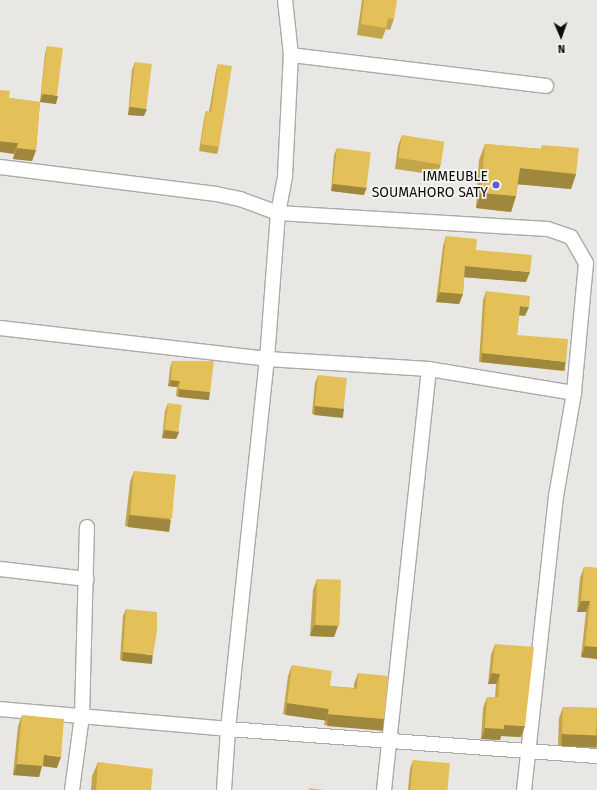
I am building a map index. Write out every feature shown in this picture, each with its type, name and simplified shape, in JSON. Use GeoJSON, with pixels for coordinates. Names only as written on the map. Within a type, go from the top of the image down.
{"type":"FeatureCollection","features":[{"type":"Feature","properties":{"kind":"street"},"geometry":{"type":"LineString","coordinates":[[224,790],[228,729],[267,359],[278,213],[286,176],[290,55],[285,0]]}},
{"type":"Feature","properties":{"kind":"street"},"geometry":{"type":"LineString","coordinates":[[290,55],[546,86]]}},
{"type":"Feature","properties":{"kind":"street"},"geometry":{"type":"LineString","coordinates":[[0,166],[216,194],[240,199],[278,213],[548,229],[571,237],[586,263],[574,393],[556,496],[524,790]]}},
{"type":"Feature","properties":{"kind":"street"},"geometry":{"type":"LineString","coordinates":[[0,328],[267,359],[428,369],[574,393]]}},
{"type":"Feature","properties":{"kind":"street"},"geometry":{"type":"LineString","coordinates":[[384,790],[428,369]]}},
{"type":"Feature","properties":{"kind":"street"},"geometry":{"type":"LineString","coordinates":[[72,790],[82,716],[87,526]]}},
{"type":"Feature","properties":{"kind":"street"},"geometry":{"type":"LineString","coordinates":[[0,569],[86,579]]}},
{"type":"Feature","properties":{"kind":"street"},"geometry":{"type":"LineString","coordinates":[[0,708],[228,729],[597,756]]}},
{"type":"Feature","properties":{"kind":"building"},"geometry":{"type":"Polygon","coordinates":[[[364,0],[397,0],[394,19],[388,18],[386,28],[361,24],[364,0]]]}},
{"type":"Feature","properties":{"kind":"building"},"geometry":{"type":"Polygon","coordinates":[[[47,46],[63,48],[57,96],[41,94],[47,46]]]}},
{"type":"Feature","properties":{"kind":"building"},"geometry":{"type":"Polygon","coordinates":[[[135,62],[152,64],[146,109],[130,107],[135,62]]]}},
{"type":"Feature","properties":{"kind":"building"},"geometry":{"type":"Polygon","coordinates":[[[218,64],[232,66],[219,147],[201,144],[206,111],[211,112],[218,64]]]}},
{"type":"Feature","properties":{"kind":"building"},"geometry":{"type":"Polygon","coordinates":[[[0,90],[10,91],[9,98],[40,102],[36,150],[17,148],[18,143],[0,141],[0,90]]]}},
{"type":"Feature","properties":{"kind":"building"},"geometry":{"type":"Polygon","coordinates":[[[402,135],[444,142],[441,164],[398,158],[402,135]]]}},
{"type":"Feature","properties":{"kind":"building"},"geometry":{"type":"Polygon","coordinates":[[[485,144],[542,149],[542,145],[579,148],[576,174],[520,168],[516,196],[481,193],[485,144]]]}},
{"type":"Feature","properties":{"kind":"building"},"geometry":{"type":"Polygon","coordinates":[[[337,148],[371,152],[366,188],[333,184],[337,148]]]}},
{"type":"Feature","properties":{"kind":"building"},"geometry":{"type":"Polygon","coordinates":[[[446,236],[477,239],[476,250],[532,255],[530,272],[465,266],[463,294],[440,292],[446,236]]]}},
{"type":"Feature","properties":{"kind":"building"},"geometry":{"type":"Polygon","coordinates":[[[486,291],[530,296],[529,307],[520,306],[517,335],[568,339],[566,362],[482,353],[486,291]]]}},
{"type":"Feature","properties":{"kind":"building"},"geometry":{"type":"Polygon","coordinates":[[[172,361],[214,361],[210,392],[179,389],[180,381],[171,380],[172,361]]]}},
{"type":"Feature","properties":{"kind":"building"},"geometry":{"type":"Polygon","coordinates":[[[318,375],[347,378],[344,409],[315,406],[318,375]]]}},
{"type":"Feature","properties":{"kind":"building"},"geometry":{"type":"Polygon","coordinates":[[[168,403],[182,405],[178,432],[164,430],[168,403]]]}},
{"type":"Feature","properties":{"kind":"building"},"geometry":{"type":"Polygon","coordinates":[[[134,471],[176,475],[172,518],[130,515],[134,471]]]}},
{"type":"Feature","properties":{"kind":"building"},"geometry":{"type":"Polygon","coordinates":[[[584,567],[597,568],[597,647],[585,646],[590,601],[581,601],[584,567]]]}},
{"type":"Feature","properties":{"kind":"building"},"geometry":{"type":"Polygon","coordinates":[[[317,579],[341,580],[339,626],[315,625],[317,579]]]}},
{"type":"Feature","properties":{"kind":"building"},"geometry":{"type":"Polygon","coordinates":[[[126,609],[157,612],[157,631],[153,655],[123,652],[126,609]]]}},
{"type":"Feature","properties":{"kind":"building"},"geometry":{"type":"Polygon","coordinates":[[[495,644],[534,647],[525,726],[504,725],[504,729],[485,728],[487,697],[498,697],[500,674],[492,673],[495,644]]]}},
{"type":"Feature","properties":{"kind":"building"},"geometry":{"type":"Polygon","coordinates":[[[292,665],[332,671],[330,686],[357,689],[358,673],[388,676],[384,719],[328,714],[329,709],[287,703],[292,665]]]}},
{"type":"Feature","properties":{"kind":"building"},"geometry":{"type":"Polygon","coordinates":[[[563,707],[597,708],[596,735],[562,734],[563,707]]]}},
{"type":"Feature","properties":{"kind":"building"},"geometry":{"type":"Polygon","coordinates":[[[22,715],[64,719],[61,757],[44,755],[43,766],[17,764],[22,715]]]}},
{"type":"Feature","properties":{"kind":"building"},"geometry":{"type":"Polygon","coordinates":[[[413,760],[450,763],[448,790],[410,790],[413,760]]]}},
{"type":"Feature","properties":{"kind":"building"},"geometry":{"type":"Polygon","coordinates":[[[98,762],[153,769],[151,790],[96,790],[98,762]]]}},
{"type":"Feature","properties":{"kind":"building"},"geometry":{"type":"Polygon","coordinates":[[[309,788],[325,790],[309,790],[309,788]]]}},
{"type":"Feature","properties":{"kind":"place","name":"IMMEUBLE SOUMAHORO SATY"},"geometry":{"type":"Point","coordinates":[496,185]}}]}
